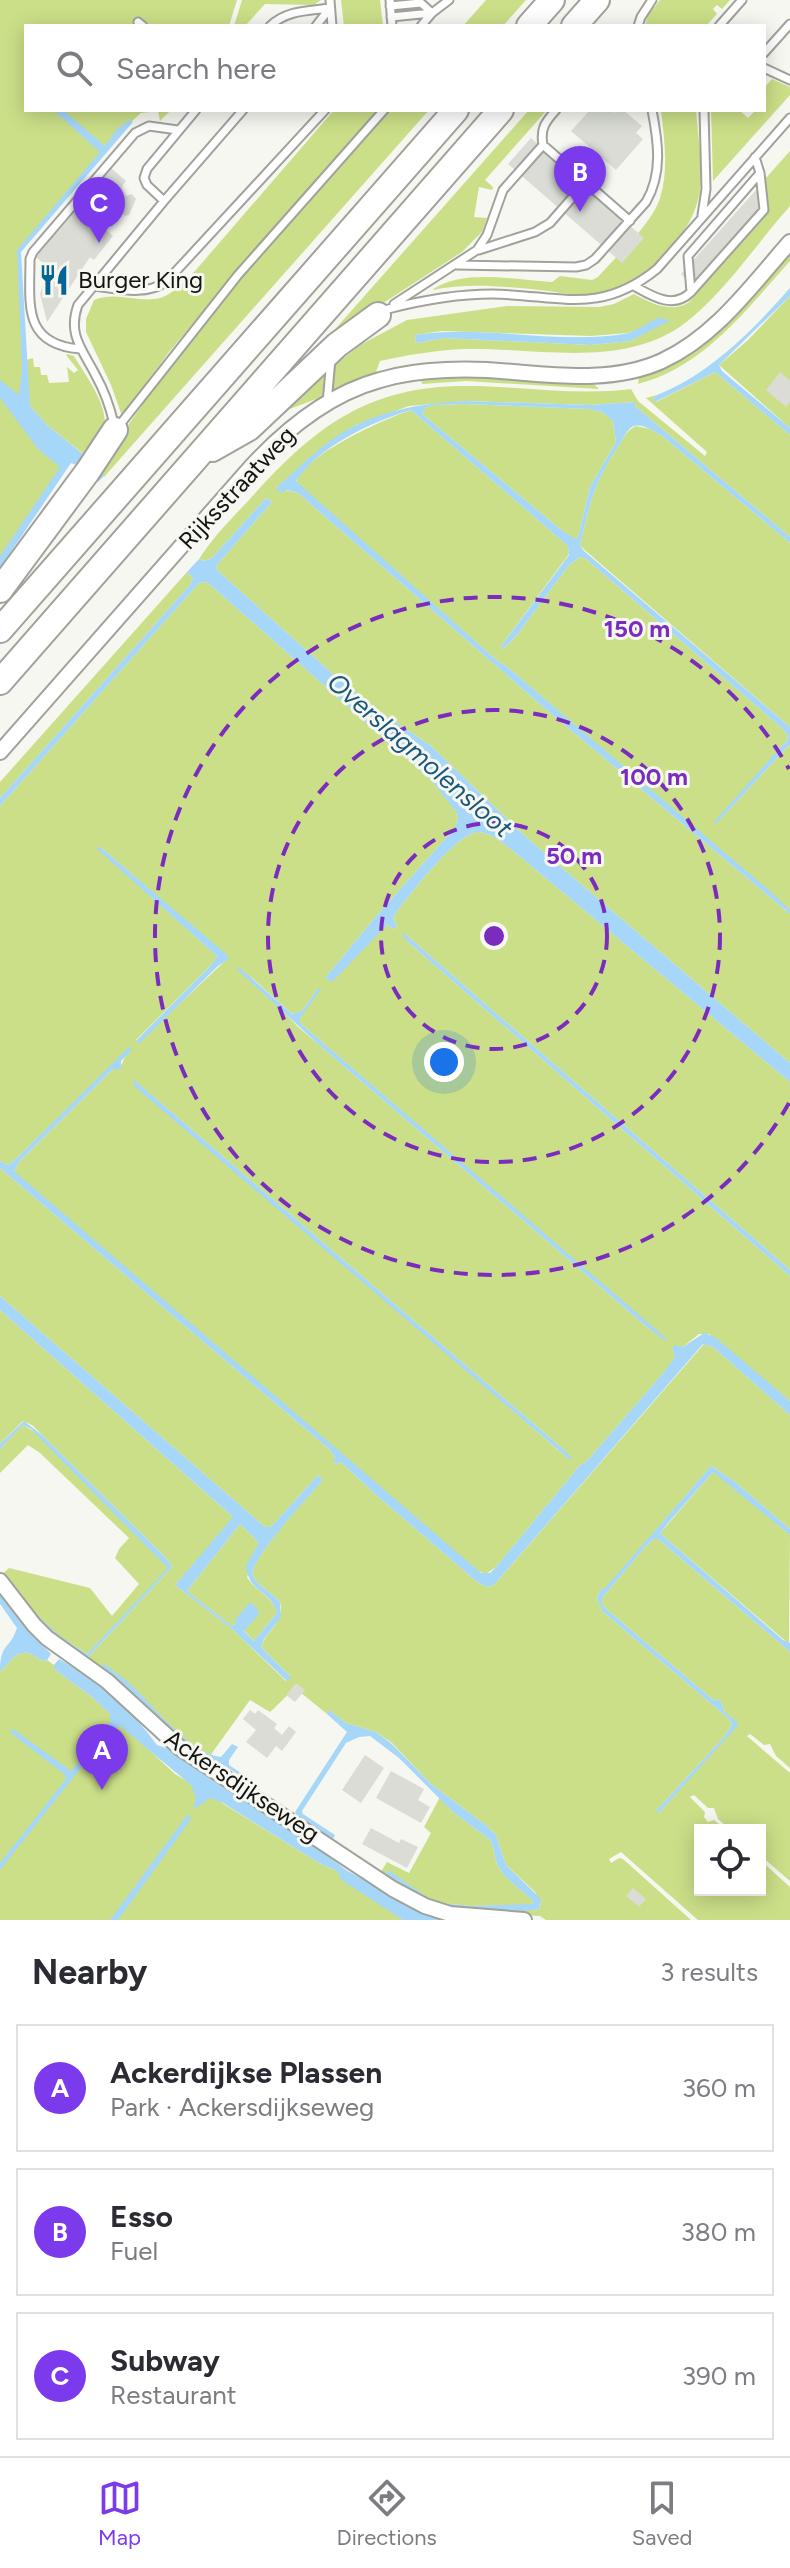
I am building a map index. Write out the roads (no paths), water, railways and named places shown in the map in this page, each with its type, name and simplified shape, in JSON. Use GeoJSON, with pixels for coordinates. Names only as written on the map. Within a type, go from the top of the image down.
{"type":"FeatureCollection","features":[{"type":"Feature","properties":{"kind":"highway"},"geometry":{"type":"LineString","coordinates":[[531,24],[552,0]]}},
{"type":"Feature","properties":{"kind":"highway"},"geometry":{"type":"LineString","coordinates":[[576,24],[597,0]]}},
{"type":"Feature","properties":{"kind":"highway"},"geometry":{"type":"LineString","coordinates":[[0,630],[454,112]]}},
{"type":"Feature","properties":{"kind":"highway"},"geometry":{"type":"LineString","coordinates":[[0,682],[499,112]]}},
{"type":"Feature","properties":{"kind":"highway"},"geometry":{"type":"LineString","coordinates":[[196,458],[249,428],[332,349],[383,312]]}},
{"type":"Feature","properties":{"kind":"highway"},"geometry":{"type":"LineString","coordinates":[[0,590],[115,430]]}},
{"type":"Feature","properties":{"kind":"street","name":"Rijksstraatweg"},"geometry":{"type":"LineString","coordinates":[[0,752],[274,441],[327,405],[380,380],[421,374],[478,370],[577,376],[648,366],[672,356],[711,328],[790,242]]}},
{"type":"Feature","properties":{"kind":"street","name":"Ackersdijkseweg"},"geometry":{"type":"LineString","coordinates":[[0,1581],[47,1638],[107,1681],[180,1748],[393,1889],[425,1906],[450,1914],[524,1920]]}},
{"type":"Feature","properties":{"kind":"lane"},"geometry":{"type":"LineString","coordinates":[[423,24],[449,0]]}},
{"type":"Feature","properties":{"kind":"lane"},"geometry":{"type":"LineString","coordinates":[[639,24],[652,0]]}},
{"type":"Feature","properties":{"kind":"lane"},"geometry":{"type":"LineString","coordinates":[[721,24],[742,0]]}},
{"type":"Feature","properties":{"kind":"lane"},"geometry":{"type":"LineString","coordinates":[[390,3],[421,3],[432,13],[392,21],[390,3]]}},
{"type":"Feature","properties":{"kind":"lane"},"geometry":{"type":"LineString","coordinates":[[272,24],[292,13],[330,4]]}},
{"type":"Feature","properties":{"kind":"lane"},"geometry":{"type":"LineString","coordinates":[[317,24],[330,4]]}},
{"type":"Feature","properties":{"kind":"lane"},"geometry":{"type":"LineString","coordinates":[[330,4],[332,24]]}},
{"type":"Feature","properties":{"kind":"lane"},"geometry":{"type":"LineString","coordinates":[[766,51],[790,24]]}},
{"type":"Feature","properties":{"kind":"lane"},"geometry":{"type":"LineString","coordinates":[[766,69],[790,80]]}},
{"type":"Feature","properties":{"kind":"lane"},"geometry":{"type":"LineString","coordinates":[[164,201],[147,185],[144,178],[147,169],[194,112]]}},
{"type":"Feature","properties":{"kind":"lane"},"geometry":{"type":"LineString","coordinates":[[115,430],[109,402],[75,334],[73,318],[78,305],[241,112]]}},
{"type":"Feature","properties":{"kind":"lane"},"geometry":{"type":"LineString","coordinates":[[94,286],[144,292],[166,282],[323,112]]}},
{"type":"Feature","properties":{"kind":"lane"},"geometry":{"type":"LineString","coordinates":[[115,430],[238,275],[382,112]]}},
{"type":"Feature","properties":{"kind":"lane"},"geometry":{"type":"LineString","coordinates":[[554,112],[545,122],[541,133],[543,145],[630,221]]}},
{"type":"Feature","properties":{"kind":"lane"},"geometry":{"type":"LineString","coordinates":[[457,265],[586,265],[595,259],[651,193],[659,145],[652,112]]}},
{"type":"Feature","properties":{"kind":"lane"},"geometry":{"type":"LineString","coordinates":[[702,217],[706,189],[704,112]]}},
{"type":"Feature","properties":{"kind":"lane"},"geometry":{"type":"LineString","coordinates":[[383,312],[415,302],[471,294],[590,301],[613,296],[634,286],[657,269],[790,118]]}},
{"type":"Feature","properties":{"kind":"lane"},"geometry":{"type":"LineString","coordinates":[[80,349],[57,346],[37,328],[31,312],[30,259],[33,252],[139,129],[149,126],[178,130]]}},
{"type":"Feature","properties":{"kind":"lane"},"geometry":{"type":"LineString","coordinates":[[383,312],[477,250],[487,235],[503,190],[543,145]]}},
{"type":"Feature","properties":{"kind":"lane"},"geometry":{"type":"LineString","coordinates":[[634,286],[653,297],[672,302],[685,298],[691,292],[764,210],[755,157]]}},
{"type":"Feature","properties":{"kind":"lane"},"geometry":{"type":"LineString","coordinates":[[691,292],[688,256],[760,173]]}},
{"type":"Feature","properties":{"kind":"lane"},"geometry":{"type":"LineString","coordinates":[[477,250],[535,232],[550,223],[586,182]]}},
{"type":"Feature","properties":{"kind":"lane"},"geometry":{"type":"LineString","coordinates":[[327,405],[332,349]]}},
{"type":"Feature","properties":{"kind":"water"},"geometry":{"type":"Polygon","coordinates":[[[55,112],[65,112],[105,146],[117,129],[129,120],[133,122],[21,252],[30,406],[47,425],[99,467],[104,476],[98,482],[71,463],[0,568],[0,556],[60,467],[38,449],[0,398],[0,380],[19,395],[22,370],[17,250],[100,152],[55,112]]]}},
{"type":"Feature","properties":{"kind":"water"},"geometry":{"type":"Polygon","coordinates":[[[790,288],[790,296],[719,365],[722,371],[790,428],[790,435],[715,372],[655,402],[653,398],[657,395],[695,375],[730,349],[790,288]]]}},
{"type":"Feature","properties":{"kind":"water"},"geometry":{"type":"Polygon","coordinates":[[[658,318],[671,320],[630,341],[591,345],[444,338],[416,343],[415,335],[467,332],[598,337],[628,333],[658,318]]]}},
{"type":"Feature","properties":{"kind":"water"},"geometry":{"type":"Polygon","coordinates":[[[449,402],[590,405],[635,402],[635,406],[790,537],[790,543],[661,435],[639,426],[629,430],[612,456],[594,492],[587,516],[580,546],[584,551],[790,727],[790,744],[716,824],[714,822],[787,740],[783,729],[580,557],[569,565],[503,649],[501,646],[569,555],[568,546],[411,410],[380,421],[332,446],[296,481],[494,658],[772,893],[790,910],[790,914],[542,706],[298,493],[287,490],[280,493],[276,488],[321,448],[352,427],[383,414],[449,402]],[[465,404],[434,405],[425,408],[422,414],[575,539],[578,538],[590,487],[616,442],[613,421],[602,412],[465,404]]]}},
{"type":"Feature","properties":{"kind":"water","name":"Overslagmolensloot"},"geometry":{"type":"Polygon","coordinates":[[[266,498],[272,502],[216,566],[217,570],[335,676],[383,714],[430,745],[527,838],[790,1063],[790,1082],[512,850],[484,833],[470,834],[435,865],[397,911],[393,918],[397,927],[394,929],[387,925],[332,982],[325,978],[455,828],[457,813],[431,780],[207,582],[199,583],[0,806],[0,798],[190,585],[193,578],[187,572],[199,559],[205,561],[212,558],[266,498]]]}},
{"type":"Feature","properties":{"kind":"water"},"geometry":{"type":"Polygon","coordinates":[[[99,846],[229,959],[218,966],[139,1044],[136,1041],[217,956],[97,849],[99,846]]]}},
{"type":"Feature","properties":{"kind":"water"},"geometry":{"type":"Polygon","coordinates":[[[404,933],[790,1270],[790,1276],[407,941],[402,935],[404,933]]]}},
{"type":"Feature","properties":{"kind":"water"},"geometry":{"type":"Polygon","coordinates":[[[239,967],[292,1014],[302,1011],[318,988],[321,989],[300,1018],[300,1023],[666,1341],[317,1043],[242,974],[237,969],[239,967]]]}},
{"type":"Feature","properties":{"kind":"water"},"geometry":{"type":"Polygon","coordinates":[[[129,1047],[132,1050],[121,1061],[121,1069],[113,1069],[19,1162],[14,1171],[481,1573],[490,1573],[496,1567],[580,1465],[587,1461],[664,1372],[675,1357],[672,1349],[675,1345],[683,1347],[704,1333],[715,1337],[790,1401],[790,1415],[713,1347],[703,1344],[494,1585],[487,1587],[476,1581],[341,1462],[337,1464],[333,1461],[335,1457],[329,1449],[0,1168],[0,1161],[8,1165],[16,1159],[129,1047]]]}},
{"type":"Feature","properties":{"kind":"water"},"geometry":{"type":"Polygon","coordinates":[[[133,1079],[572,1458],[570,1460],[134,1086],[133,1079]]]}},
{"type":"Feature","properties":{"kind":"water"},"geometry":{"type":"Polygon","coordinates":[[[0,1296],[265,1527],[271,1527],[318,1475],[323,1480],[269,1543],[254,1568],[255,1580],[280,1602],[281,1617],[261,1647],[291,1677],[287,1681],[232,1629],[175,1585],[233,1517],[0,1310],[0,1296]],[[240,1524],[187,1591],[232,1626],[250,1602],[259,1614],[244,1631],[254,1641],[277,1613],[248,1574],[246,1565],[259,1543],[240,1524]]]}},
{"type":"Feature","properties":{"kind":"water"},"geometry":{"type":"Polygon","coordinates":[[[24,1421],[42,1435],[172,1567],[88,1657],[52,1634],[37,1620],[10,1584],[45,1623],[87,1654],[168,1568],[31,1429],[23,1425],[0,1449],[0,1444],[24,1421]]]}},
{"type":"Feature","properties":{"kind":"water"},"geometry":{"type":"Polygon","coordinates":[[[711,1466],[734,1481],[790,1529],[790,1535],[713,1472],[668,1523],[662,1535],[790,1643],[790,1652],[658,1539],[646,1546],[603,1597],[601,1602],[604,1607],[712,1699],[721,1701],[724,1711],[739,1724],[659,1813],[656,1811],[724,1737],[732,1724],[602,1611],[597,1599],[600,1590],[606,1587],[711,1466]]]}},
{"type":"Feature","properties":{"kind":"water"},"geometry":{"type":"Polygon","coordinates":[[[0,1595],[51,1654],[47,1660],[43,1661],[27,1652],[16,1655],[0,1672],[4,1651],[17,1628],[0,1604],[0,1595]]]}},
{"type":"Feature","properties":{"kind":"water"},"geometry":{"type":"Polygon","coordinates":[[[59,1659],[113,1697],[157,1745],[304,1837],[346,1870],[442,1920],[403,1920],[340,1879],[335,1870],[223,1803],[210,1798],[196,1808],[193,1806],[196,1799],[191,1785],[120,1726],[108,1732],[105,1728],[110,1722],[110,1714],[54,1669],[59,1659]]]}},
{"type":"Feature","properties":{"kind":"water"},"geometry":{"type":"Polygon","coordinates":[[[104,1664],[129,1683],[197,1747],[221,1757],[232,1744],[238,1747],[229,1765],[252,1783],[178,1737],[124,1686],[100,1668],[104,1664]]]}},
{"type":"Feature","properties":{"kind":"water"},"geometry":{"type":"Polygon","coordinates":[[[329,1710],[346,1723],[376,1732],[431,1784],[487,1826],[496,1835],[506,1865],[539,1897],[539,1909],[520,1911],[454,1907],[428,1900],[415,1894],[386,1875],[388,1870],[427,1897],[442,1903],[471,1906],[533,1904],[501,1871],[490,1840],[453,1812],[399,1758],[370,1736],[346,1743],[302,1811],[335,1835],[333,1839],[297,1815],[295,1812],[347,1732],[327,1714],[329,1710]]]}},
{"type":"Feature","properties":{"kind":"water"},"geometry":{"type":"Polygon","coordinates":[[[13,1729],[71,1771],[100,1737],[103,1740],[0,1870],[0,1863],[66,1779],[64,1774],[10,1732],[13,1729]]]}},
{"type":"Feature","properties":{"kind":"water"},"geometry":{"type":"Polygon","coordinates":[[[188,1814],[191,1819],[118,1920],[110,1920],[188,1814]]]}},
{"type":"Feature","properties":{"kind":"place","name":"Esso"},"geometry":{"type":"Point","coordinates":[580,212]}},
{"type":"Feature","properties":{"kind":"place","name":"Subway"},"geometry":{"type":"Point","coordinates":[99,243]}},
{"type":"Feature","properties":{"kind":"place","name":"Burger King"},"geometry":{"type":"Point","coordinates":[54,280]}},
{"type":"Feature","properties":{"kind":"place","name":"Ackerdijkse Plassen"},"geometry":{"type":"Point","coordinates":[102,1790]}}]}
